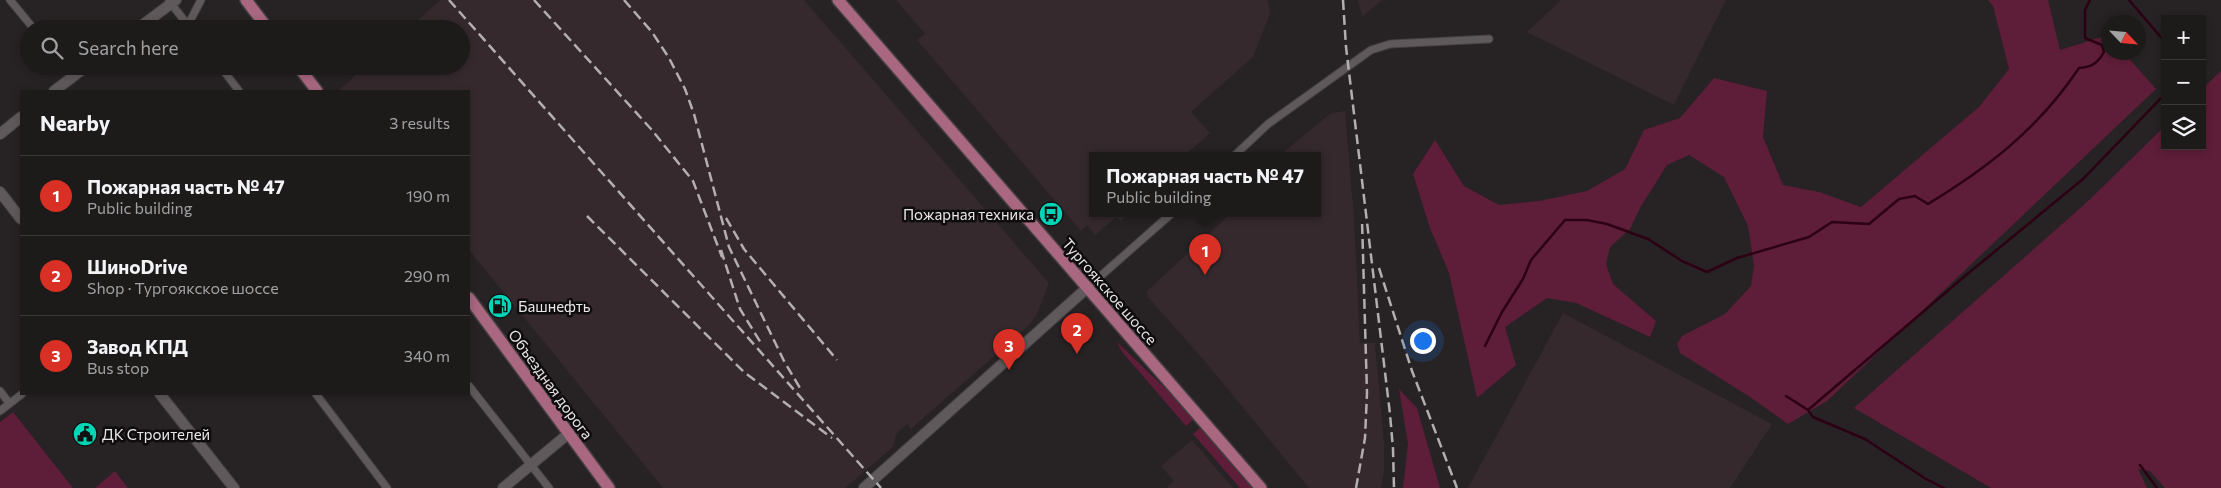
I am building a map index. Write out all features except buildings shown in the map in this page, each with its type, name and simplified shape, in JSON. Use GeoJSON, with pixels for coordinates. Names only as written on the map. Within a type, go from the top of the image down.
{"type":"FeatureCollection","features":[{"type":"Feature","properties":{"kind":"main road"},"geometry":{"type":"LineString","coordinates":[[246,0],[261,20]]}},
{"type":"Feature","properties":{"kind":"main road","name":"Тургоякское шоссе"},"geometry":{"type":"LineString","coordinates":[[838,0],[1261,488]]}},
{"type":"Feature","properties":{"kind":"main road"},"geometry":{"type":"LineString","coordinates":[[305,75],[316,90]]}},
{"type":"Feature","properties":{"kind":"main road","name":"Объездная дорога"},"geometry":{"type":"LineString","coordinates":[[470,299],[609,488]]}},
{"type":"Feature","properties":{"kind":"street"},"geometry":{"type":"LineString","coordinates":[[10,0],[27,20]]}},
{"type":"Feature","properties":{"kind":"street"},"geometry":{"type":"LineString","coordinates":[[192,20],[201,0]]}},
{"type":"Feature","properties":{"kind":"street"},"geometry":{"type":"LineString","coordinates":[[148,20],[172,1],[184,20]]}},
{"type":"Feature","properties":{"kind":"street"},"geometry":{"type":"LineString","coordinates":[[1238,152],[1268,124],[1371,50],[1390,44],[1489,39]]}},
{"type":"Feature","properties":{"kind":"street"},"geometry":{"type":"LineString","coordinates":[[227,75],[239,90]]}},
{"type":"Feature","properties":{"kind":"street"},"geometry":{"type":"LineString","coordinates":[[55,90],[73,76]]}},
{"type":"Feature","properties":{"kind":"street"},"geometry":{"type":"LineString","coordinates":[[0,134],[20,118]]}},
{"type":"Feature","properties":{"kind":"street"},"geometry":{"type":"LineString","coordinates":[[0,192],[20,218]]}},
{"type":"Feature","properties":{"kind":"street"},"geometry":{"type":"LineString","coordinates":[[864,488],[1169,217]]}},
{"type":"Feature","properties":{"kind":"street"},"geometry":{"type":"LineString","coordinates":[[470,387],[550,488]]}},
{"type":"Feature","properties":{"kind":"street"},"geometry":{"type":"LineString","coordinates":[[0,392],[9,403]]}},
{"type":"Feature","properties":{"kind":"street"},"geometry":{"type":"LineString","coordinates":[[0,410],[21,395]]}},
{"type":"Feature","properties":{"kind":"street"},"geometry":{"type":"LineString","coordinates":[[161,395],[234,488]]}},
{"type":"Feature","properties":{"kind":"street"},"geometry":{"type":"LineString","coordinates":[[317,395],[388,488]]}},
{"type":"Feature","properties":{"kind":"street"},"geometry":{"type":"LineString","coordinates":[[503,488],[532,466],[568,434]]}},
{"type":"Feature","properties":{"kind":"shaded area"},"geometry":{"type":"Polygon","coordinates":[[[440,0],[804,0],[1049,283],[1036,316],[1027,327],[911,429],[907,424],[897,433],[892,448],[845,488],[663,488],[470,251],[470,90],[339,90],[356,75],[470,75],[470,20],[418,20],[440,0]]]}},
{"type":"Feature","properties":{"kind":"shaded area"},"geometry":{"type":"Polygon","coordinates":[[[896,0],[1268,0],[1270,14],[1253,57],[1191,112],[1210,133],[1189,152],[1089,152],[1089,217],[1116,217],[1095,235],[1087,225],[1081,231],[917,40],[925,34],[896,0]]]}},
{"type":"Feature","properties":{"kind":"shaded area"},"geometry":{"type":"Polygon","coordinates":[[[1358,0],[1382,0],[1362,17],[1358,0]]]}},
{"type":"Feature","properties":{"kind":"shaded area"},"geometry":{"type":"Polygon","coordinates":[[[1561,0],[1726,0],[1674,105],[1527,32],[1561,0]]]}},
{"type":"Feature","properties":{"kind":"shaded area"},"geometry":{"type":"Polygon","coordinates":[[[1988,0],[2048,0],[2060,50],[2101,37],[2101,60],[2130,60],[2156,89],[1827,401],[1788,424],[1750,397],[1680,353],[1677,344],[1682,336],[1725,314],[1751,286],[1754,266],[1748,226],[1724,177],[1689,155],[1667,165],[1640,208],[1630,229],[1610,247],[1606,264],[1613,284],[1656,321],[1650,337],[1576,303],[1547,298],[1505,327],[1516,365],[1477,398],[1449,273],[1430,228],[1413,174],[1435,140],[1464,186],[1499,205],[1539,201],[1587,191],[1625,169],[1644,130],[1680,118],[1714,78],[1767,91],[1763,137],[1783,185],[1819,192],[1861,207],[1979,107],[2009,69],[1993,6],[1988,0]]]}},
{"type":"Feature","properties":{"kind":"shaded area"},"geometry":{"type":"Polygon","coordinates":[[[2221,71],[2221,488],[2165,488],[2150,471],[2138,469],[2147,488],[1991,488],[1854,408],[2086,203],[2161,130],[2161,150],[2206,150],[2206,85],[2221,71]]]}},
{"type":"Feature","properties":{"kind":"shaded area"},"geometry":{"type":"Polygon","coordinates":[[[1345,111],[1354,218],[1360,343],[1375,343],[1384,442],[1384,470],[1381,488],[1309,488],[1208,365],[1147,296],[1147,291],[1227,217],[1321,217],[1321,152],[1284,152],[1331,113],[1345,111]]]}},
{"type":"Feature","properties":{"kind":"shaded area"},"geometry":{"type":"Polygon","coordinates":[[[1116,217],[1125,217],[1121,221],[1116,217]]]}},
{"type":"Feature","properties":{"kind":"shaded area"},"geometry":{"type":"Polygon","coordinates":[[[1563,313],[1772,424],[1730,488],[1468,488],[1563,313]]]}},
{"type":"Feature","properties":{"kind":"shaded area"},"geometry":{"type":"Polygon","coordinates":[[[1116,341],[1166,389],[1193,420],[1186,426],[1123,353],[1116,341]]]}},
{"type":"Feature","properties":{"kind":"shaded area"},"geometry":{"type":"Polygon","coordinates":[[[1399,389],[1417,408],[1440,488],[1403,488],[1408,444],[1399,389]]]}},
{"type":"Feature","properties":{"kind":"shaded area"},"geometry":{"type":"Polygon","coordinates":[[[13,412],[73,488],[0,488],[0,422],[13,412]]]}},
{"type":"Feature","properties":{"kind":"shaded area"},"geometry":{"type":"Polygon","coordinates":[[[1200,428],[1252,488],[1240,488],[1193,434],[1200,428]]]}},
{"type":"Feature","properties":{"kind":"shaded area"},"geometry":{"type":"Polygon","coordinates":[[[1192,440],[1233,488],[1166,488],[1174,481],[1161,466],[1192,440]]]}},
{"type":"Feature","properties":{"kind":"shaded area"},"geometry":{"type":"Polygon","coordinates":[[[115,471],[128,488],[95,488],[115,471]]]}},
{"type":"Feature","properties":{"kind":"waterway"},"geometry":{"type":"LineString","coordinates":[[1485,346],[1502,312],[1523,279],[1531,260],[1565,220],[1587,220],[1607,224],[1648,239],[1682,261],[1707,272],[1737,258],[1809,237],[1832,222],[1869,224],[1899,199],[1915,196],[1928,204],[1972,176],[2011,145],[2030,128],[2064,90],[2079,68],[2088,67],[2099,59],[2104,52],[2102,45],[2085,38],[2085,10],[2090,0]]}},
{"type":"Feature","properties":{"kind":"waterway"},"geometry":{"type":"LineString","coordinates":[[2129,0],[2161,37]]}},
{"type":"Feature","properties":{"kind":"waterway"},"geometry":{"type":"LineString","coordinates":[[1786,396],[1808,410],[1965,276],[2083,179],[2161,98]]}},
{"type":"Feature","properties":{"kind":"waterway"},"geometry":{"type":"LineString","coordinates":[[1808,410],[1813,417],[1865,439],[1926,479],[1944,488]]}},
{"type":"Feature","properties":{"kind":"waterway"},"geometry":{"type":"LineString","coordinates":[[2140,465],[2157,488]]}},
{"type":"Feature","properties":{"kind":"railway"},"geometry":{"type":"LineString","coordinates":[[449,0],[467,20]]}},
{"type":"Feature","properties":{"kind":"railway"},"geometry":{"type":"LineString","coordinates":[[534,0],[651,129],[693,181],[722,257]]}},
{"type":"Feature","properties":{"kind":"railway"},"geometry":{"type":"LineString","coordinates":[[624,0],[652,32],[669,58],[685,89],[694,114],[729,247],[784,361],[800,388]]}},
{"type":"Feature","properties":{"kind":"railway"},"geometry":{"type":"LineString","coordinates":[[1343,0],[1346,47],[1390,414],[1394,488]]}},
{"type":"Feature","properties":{"kind":"railway"},"geometry":{"type":"LineString","coordinates":[[470,24],[881,488]]}},
{"type":"Feature","properties":{"kind":"railway"},"geometry":{"type":"LineString","coordinates":[[587,216],[744,372],[832,438]]}},
{"type":"Feature","properties":{"kind":"railway"},"geometry":{"type":"LineString","coordinates":[[726,218],[744,249],[837,360]]}},
{"type":"Feature","properties":{"kind":"railway"},"geometry":{"type":"LineString","coordinates":[[1356,488],[1365,438],[1367,393],[1362,220]]}},
{"type":"Feature","properties":{"kind":"railway"},"geometry":{"type":"LineString","coordinates":[[721,250],[740,309],[761,343]]}},
{"type":"Feature","properties":{"kind":"railway"},"geometry":{"type":"LineString","coordinates":[[1379,268],[1412,371],[1457,488]]}},
{"type":"Feature","properties":{"kind":"place","name":"Пожарная техника"},"geometry":{"type":"Point","coordinates":[1051,214]}},
{"type":"Feature","properties":{"kind":"place","name":"Пожарная часть № 47"},"geometry":{"type":"Point","coordinates":[1205,275]}},
{"type":"Feature","properties":{"kind":"place","name":"Башнефть"},"geometry":{"type":"Point","coordinates":[500,306]}},
{"type":"Feature","properties":{"kind":"place","name":"ШиноDrive"},"geometry":{"type":"Point","coordinates":[1077,354]}},
{"type":"Feature","properties":{"kind":"place","name":"Завод КПД"},"geometry":{"type":"Point","coordinates":[1009,370]}},
{"type":"Feature","properties":{"kind":"place","name":"ДК Строителей"},"geometry":{"type":"Point","coordinates":[85,434]}}]}
